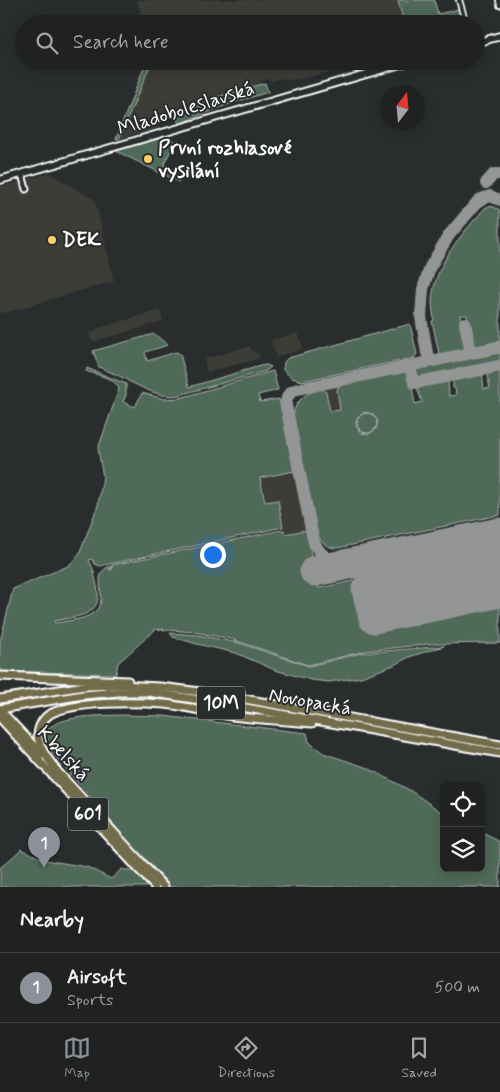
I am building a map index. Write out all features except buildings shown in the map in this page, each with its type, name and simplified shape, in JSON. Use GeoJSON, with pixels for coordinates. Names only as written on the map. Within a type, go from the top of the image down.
{"type":"FeatureCollection","features":[{"type":"Feature","properties":{"kind":"main road"},"geometry":{"type":"LineString","coordinates":[[485,40],[500,36]]}},
{"type":"Feature","properties":{"kind":"main road","name":"Mladoboleslavská"},"geometry":{"type":"LineString","coordinates":[[0,180],[380,70]]}},
{"type":"Feature","properties":{"kind":"main road","name":"10M"},"geometry":{"type":"LineString","coordinates":[[0,676],[136,681],[173,688]]}},
{"type":"Feature","properties":{"kind":"main road","name":"10M"},"geometry":{"type":"LineString","coordinates":[[0,699],[64,688],[110,685],[173,688]]}},
{"type":"Feature","properties":{"kind":"main road","name":"Novopacká"},"geometry":{"type":"LineString","coordinates":[[173,688],[217,694],[500,746]]}},
{"type":"Feature","properties":{"kind":"main road","name":"Novopacká"},"geometry":{"type":"LineString","coordinates":[[0,709],[83,695],[119,692],[163,694],[500,753]]}},
{"type":"Feature","properties":{"kind":"main road","name":"10M"},"geometry":{"type":"LineString","coordinates":[[56,770],[42,750],[38,737],[40,727],[45,718],[50,714],[81,706],[116,703],[165,704],[240,717],[357,727]]}},
{"type":"Feature","properties":{"kind":"main road","name":"Kbelská"},"geometry":{"type":"LineString","coordinates":[[0,709],[164,887]]}},
{"type":"Feature","properties":{"kind":"main road","name":"Kbelská"},"geometry":{"type":"LineString","coordinates":[[0,718],[155,887]]}},
{"type":"Feature","properties":{"kind":"street"},"geometry":{"type":"LineString","coordinates":[[459,0],[463,15]]}},
{"type":"Feature","properties":{"kind":"street"},"geometry":{"type":"LineString","coordinates":[[499,0],[500,5]]}},
{"type":"Feature","properties":{"kind":"street"},"geometry":{"type":"LineString","coordinates":[[22,174],[26,189]]}},
{"type":"Feature","properties":{"kind":"shaded area"},"geometry":{"type":"Polygon","coordinates":[[[137,0],[398,0],[402,15],[141,15],[137,0]]]}},
{"type":"Feature","properties":{"kind":"shaded area"},"geometry":{"type":"Polygon","coordinates":[[[148,70],[338,70],[299,79],[287,80],[283,78],[271,81],[270,78],[259,81],[260,85],[214,97],[215,101],[161,117],[157,128],[119,139],[148,70]]]}},
{"type":"Feature","properties":{"kind":"shaded area","name":"DEK"},"geometry":{"type":"Polygon","coordinates":[[[49,173],[95,200],[114,281],[0,314],[0,187],[49,173]]]}},
{"type":"Feature","properties":{"kind":"shaded area"},"geometry":{"type":"Polygon","coordinates":[[[160,310],[163,321],[92,342],[89,333],[97,331],[96,329],[160,310]]]}},
{"type":"Feature","properties":{"kind":"shaded area"},"geometry":{"type":"Polygon","coordinates":[[[298,333],[303,349],[276,357],[271,340],[298,333]]]}},
{"type":"Feature","properties":{"kind":"shaded area"},"geometry":{"type":"Polygon","coordinates":[[[250,346],[251,350],[260,355],[258,359],[207,372],[204,359],[250,346]]]}},
{"type":"Feature","properties":{"kind":"shaded area"},"geometry":{"type":"Polygon","coordinates":[[[339,385],[337,390],[340,409],[330,412],[326,392],[322,389],[339,385]]]}},
{"type":"Feature","properties":{"kind":"shaded area"},"geometry":{"type":"Polygon","coordinates":[[[294,471],[306,530],[285,534],[278,500],[265,502],[260,478],[294,471]]]}},
{"type":"Feature","properties":{"kind":"green space"},"geometry":{"type":"Polygon","coordinates":[[[398,0],[434,0],[438,14],[459,9],[461,15],[402,15],[398,0]]]}},
{"type":"Feature","properties":{"kind":"green space"},"geometry":{"type":"Polygon","coordinates":[[[143,70],[148,70],[119,139],[116,139],[143,70]]]}},
{"type":"Feature","properties":{"kind":"green space"},"geometry":{"type":"Polygon","coordinates":[[[265,83],[268,92],[221,107],[179,124],[175,113],[215,101],[214,98],[265,83]]]}},
{"type":"Feature","properties":{"kind":"green space"},"geometry":{"type":"Polygon","coordinates":[[[165,137],[175,141],[164,165],[178,176],[179,182],[116,151],[165,137]]]}},
{"type":"Feature","properties":{"kind":"green space"},"geometry":{"type":"Polygon","coordinates":[[[489,206],[500,210],[500,341],[472,347],[467,315],[460,315],[468,348],[439,354],[432,321],[434,320],[432,301],[438,275],[451,250],[467,228],[489,206]]]}},
{"type":"Feature","properties":{"kind":"green space"},"geometry":{"type":"Polygon","coordinates":[[[410,324],[417,354],[414,358],[302,381],[292,378],[283,370],[284,362],[288,358],[410,324]]]}},
{"type":"Feature","properties":{"kind":"green space"},"geometry":{"type":"Polygon","coordinates":[[[154,334],[168,345],[145,352],[147,361],[176,352],[180,354],[189,387],[260,366],[267,365],[271,367],[266,371],[172,396],[153,392],[99,367],[93,351],[154,334]]]}},
{"type":"Feature","properties":{"kind":"green space"},"geometry":{"type":"Polygon","coordinates":[[[500,353],[500,364],[420,380],[415,376],[413,370],[500,353]]]}},
{"type":"Feature","properties":{"kind":"green space"},"geometry":{"type":"Polygon","coordinates":[[[87,368],[126,384],[126,395],[123,402],[135,407],[142,393],[164,399],[180,398],[273,371],[278,390],[258,395],[260,402],[279,399],[294,471],[260,478],[265,502],[278,500],[283,527],[100,566],[95,564],[92,559],[89,560],[97,586],[98,596],[96,604],[87,613],[54,621],[55,623],[84,618],[98,609],[101,595],[101,575],[104,570],[111,566],[112,568],[112,565],[282,530],[284,530],[285,534],[306,530],[319,588],[500,551],[500,643],[430,644],[365,651],[308,665],[231,639],[194,632],[156,629],[118,663],[116,674],[0,671],[0,642],[13,589],[68,566],[79,555],[98,505],[103,477],[98,449],[119,389],[114,382],[86,371],[87,368]]]}},
{"type":"Feature","properties":{"kind":"green space"},"geometry":{"type":"Polygon","coordinates":[[[500,368],[500,515],[337,548],[324,543],[318,536],[293,416],[299,401],[311,392],[322,389],[326,392],[330,411],[340,410],[337,390],[339,385],[409,371],[415,404],[422,402],[416,385],[448,379],[449,396],[456,395],[455,388],[453,388],[453,377],[482,371],[484,389],[490,388],[486,371],[500,368]],[[364,412],[357,418],[356,426],[361,433],[369,434],[376,429],[378,421],[373,414],[364,412]]]}},
{"type":"Feature","properties":{"kind":"green space"},"geometry":{"type":"Polygon","coordinates":[[[367,413],[374,416],[377,423],[374,430],[367,433],[360,430],[357,423],[360,416],[367,413]]]}},
{"type":"Feature","properties":{"kind":"green space"},"geometry":{"type":"Polygon","coordinates":[[[170,633],[198,635],[239,643],[309,666],[361,653],[444,646],[409,657],[394,665],[361,677],[329,682],[311,680],[275,670],[236,653],[173,637],[170,633]]]}},
{"type":"Feature","properties":{"kind":"green space"},"geometry":{"type":"Polygon","coordinates":[[[91,716],[163,716],[307,733],[309,742],[323,753],[368,768],[411,791],[440,811],[440,872],[485,872],[485,834],[500,842],[500,887],[171,887],[120,832],[51,751],[44,734],[50,727],[68,719],[91,716]]]}},
{"type":"Feature","properties":{"kind":"green space"},"geometry":{"type":"Polygon","coordinates":[[[21,849],[45,860],[87,867],[111,879],[122,869],[135,872],[149,887],[0,887],[0,868],[21,849]]]}},
{"type":"Feature","properties":{"kind":"taxiway"},"geometry":{"type":"LineString","coordinates":[[486,183],[494,174],[500,174]]}},
{"type":"Feature","properties":{"kind":"taxiway"},"geometry":{"type":"LineString","coordinates":[[437,360],[431,359],[427,353],[421,317],[423,289],[430,267],[449,235],[479,200],[490,196],[500,200]]}},
{"type":"Feature","properties":{"kind":"taxiway"},"geometry":{"type":"LineString","coordinates":[[465,323],[471,353]]}},
{"type":"Feature","properties":{"kind":"taxiway"},"geometry":{"type":"LineString","coordinates":[[392,554],[347,563],[336,562],[327,558],[319,551],[313,539],[286,405],[287,397],[292,391],[298,389],[500,347]]}},
{"type":"Feature","properties":{"kind":"taxiway"},"geometry":{"type":"LineString","coordinates":[[410,366],[414,383],[500,366]]}},
{"type":"Feature","properties":{"kind":"runway"},"geometry":{"type":"LineString","coordinates":[[315,571],[500,533]]}},
{"type":"Feature","properties":{"kind":"runway"},"geometry":{"type":"LineString","coordinates":[[500,561],[367,589],[374,618],[500,592]]}},
{"type":"Feature","properties":{"kind":"place","name":"První rozhlasové vysilání"},"geometry":{"type":"Point","coordinates":[148,159]}},
{"type":"Feature","properties":{"kind":"place","name":"DEK"},"geometry":{"type":"Point","coordinates":[52,240]}},
{"type":"Feature","properties":{"kind":"place","name":"Airsoft"},"geometry":{"type":"Point","coordinates":[44,868]}}]}
